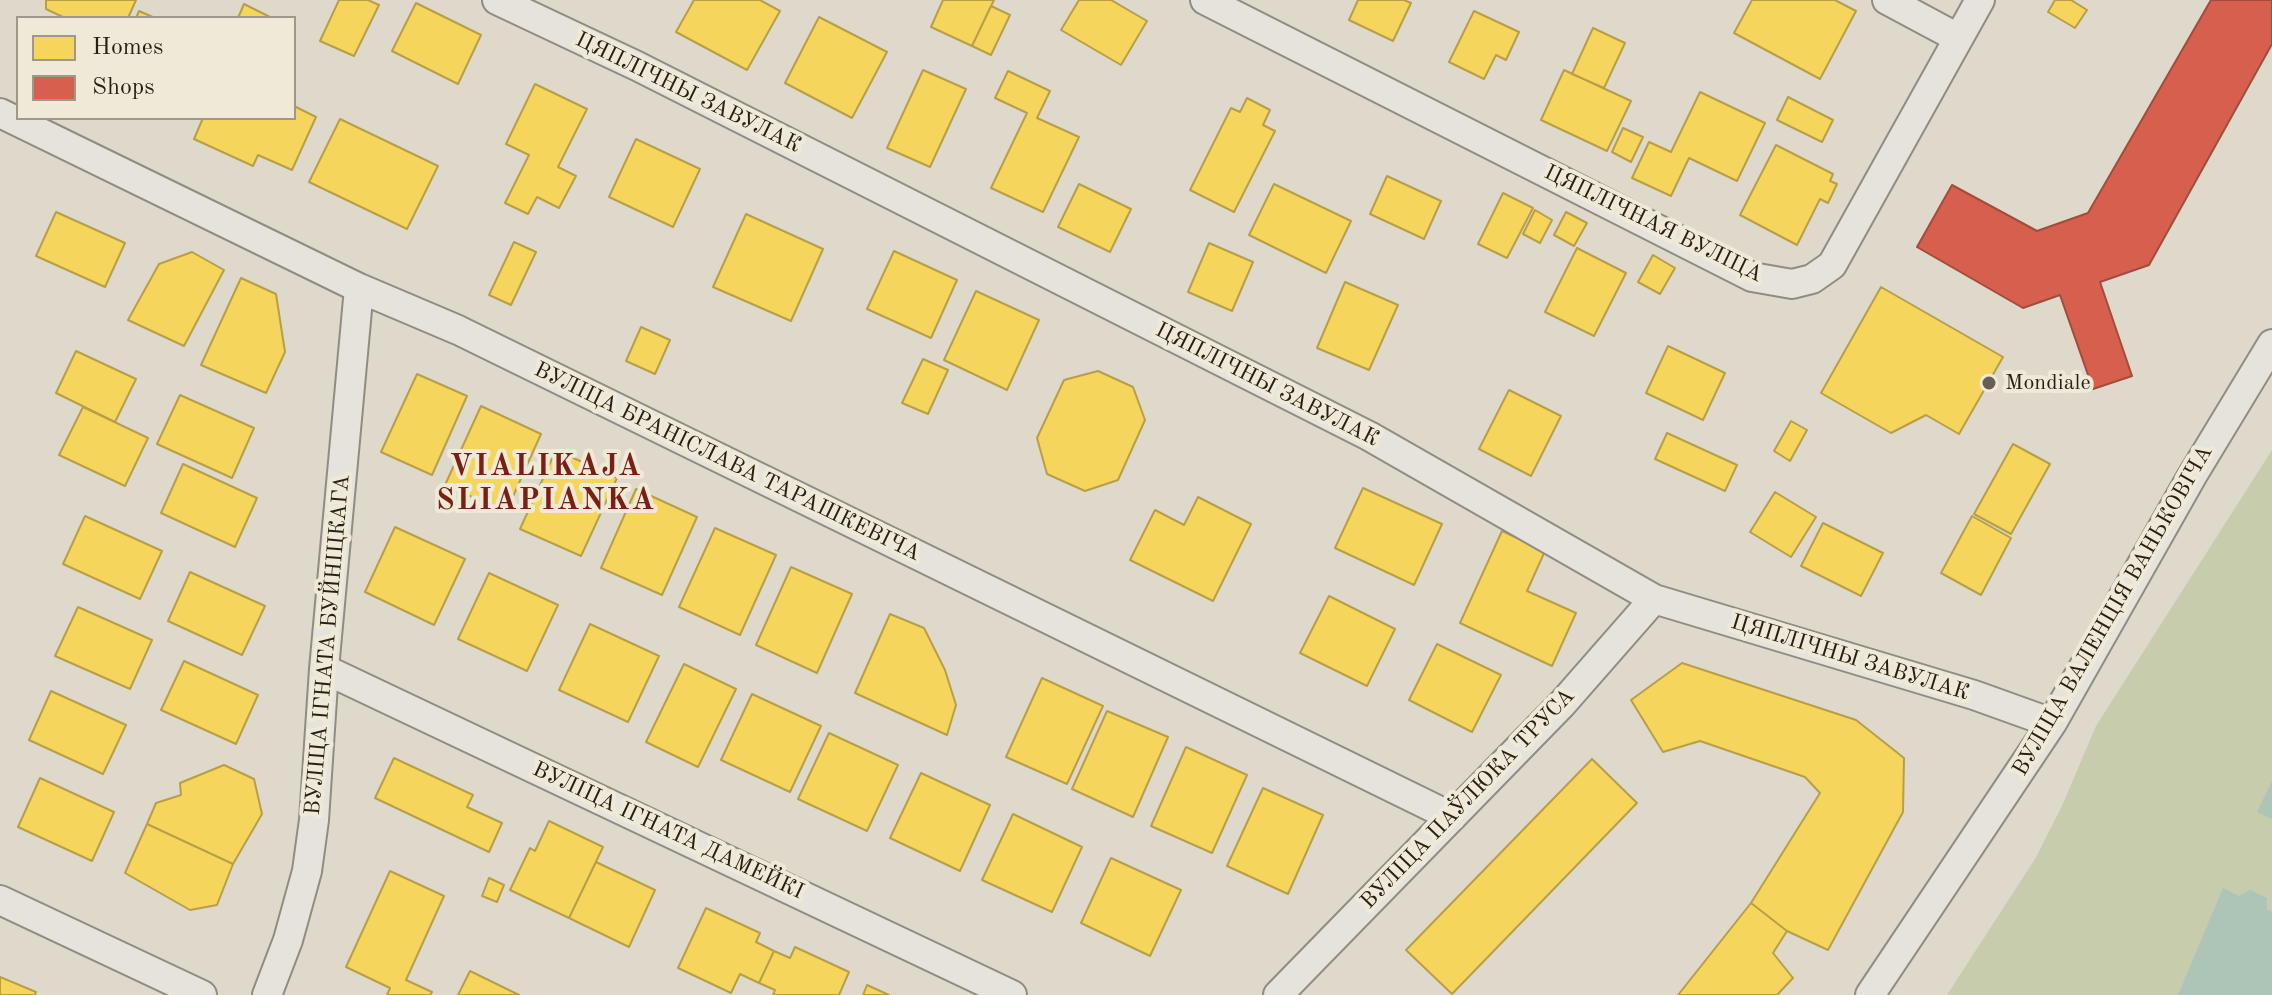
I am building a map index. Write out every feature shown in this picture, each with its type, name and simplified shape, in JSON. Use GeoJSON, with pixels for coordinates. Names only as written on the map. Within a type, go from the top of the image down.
{"type":"FeatureCollection","features":[{"type":"Feature","properties":{"kind":"street","name":"ЦЯПЛІЧНЫ ЗАВУЛАК"},"geometry":{"type":"LineString","coordinates":[[497,0],[637,66],[1369,436],[1654,599],[1974,695],[2052,723]]}},
{"type":"Feature","properties":{"kind":"street","name":"ЦЯПЛІЧНАЯ ВУЛІЦА"},"geometry":{"type":"LineString","coordinates":[[1205,0],[1752,277],[1792,284],[1812,279],[1832,265],[1980,0]]}},
{"type":"Feature","properties":{"kind":"street"},"geometry":{"type":"LineString","coordinates":[[1887,0],[1958,38]]}},
{"type":"Feature","properties":{"kind":"street","name":"ВУЛІЦА БРАНІСЛАВА ТАРАШКЕВІЧА"},"geometry":{"type":"LineString","coordinates":[[0,113],[359,288],[472,337],[1452,817]]}},
{"type":"Feature","properties":{"kind":"street","name":"ВУЛІЦА ІГНАТА БУЙНІЦКАГА"},"geometry":{"type":"LineString","coordinates":[[267,995],[288,940],[307,871],[319,771],[324,669],[359,288]]}},
{"type":"Feature","properties":{"kind":"street","name":"ВУЛІЦА ВАЛЕНЦІЯ ВАНЬКОВІЧА"},"geometry":{"type":"LineString","coordinates":[[1870,995],[2052,723],[2192,476],[2272,344]]}},
{"type":"Feature","properties":{"kind":"street","name":"ВУЛІЦА ПАЎЛЮКА ТРУСА"},"geometry":{"type":"LineString","coordinates":[[1278,995],[1562,704],[1654,599]]}},
{"type":"Feature","properties":{"kind":"street","name":"ВУЛІЦА ІГНАТА ДАМЕЙКІ"},"geometry":{"type":"LineString","coordinates":[[324,669],[1012,995]]}},
{"type":"Feature","properties":{"kind":"street"},"geometry":{"type":"LineString","coordinates":[[0,900],[202,995]]}},
{"type":"Feature","properties":{"kind":"shaded area"},"geometry":{"type":"Polygon","coordinates":[[[2272,450],[2272,995],[1947,995],[2035,859],[2062,806],[2096,726],[2272,450]]]}},
{"type":"Feature","properties":{"kind":"shaded area"},"geometry":{"type":"Polygon","coordinates":[[[2272,781],[2272,819],[2257,812],[2272,781]]]}},
{"type":"Feature","properties":{"kind":"shaded area"},"geometry":{"type":"Polygon","coordinates":[[[2223,888],[2239,896],[2250,890],[2267,898],[2267,909],[2272,912],[2272,995],[2178,995],[2223,888]]]}},
{"type":"Feature","properties":{"kind":"building: Homes"},"geometry":{"type":"Polygon","coordinates":[[[46,0],[136,0],[129,16],[61,16],[46,9],[46,0]]]}},
{"type":"Feature","properties":{"kind":"building: Homes"},"geometry":{"type":"Polygon","coordinates":[[[339,0],[368,0],[379,5],[354,56],[320,41],[339,0]]]}},
{"type":"Feature","properties":{"kind":"building: Homes"},"geometry":{"type":"Polygon","coordinates":[[[694,0],[760,0],[780,11],[747,70],[676,32],[694,0]]]}},
{"type":"Feature","properties":{"kind":"building: Homes"},"geometry":{"type":"Polygon","coordinates":[[[943,0],[994,0],[972,46],[931,27],[943,0]]]}},
{"type":"Feature","properties":{"kind":"building: Homes"},"geometry":{"type":"Polygon","coordinates":[[[1079,0],[1111,0],[1147,21],[1121,65],[1061,30],[1079,0]]]}},
{"type":"Feature","properties":{"kind":"building: Homes"},"geometry":{"type":"Polygon","coordinates":[[[1358,0],[1404,0],[1411,3],[1393,41],[1349,20],[1358,0]]]}},
{"type":"Feature","properties":{"kind":"building: Homes"},"geometry":{"type":"Polygon","coordinates":[[[1752,0],[1835,0],[1856,11],[1820,79],[1734,33],[1752,0]]]}},
{"type":"Feature","properties":{"kind":"building: Homes"},"geometry":{"type":"Polygon","coordinates":[[[2055,0],[2071,0],[2087,10],[2075,28],[2048,12],[2055,0]]]}},
{"type":"Feature","properties":{"kind":"building: Homes"},"geometry":{"type":"Polygon","coordinates":[[[416,3],[481,35],[458,84],[392,51],[416,3]]]}},
{"type":"Feature","properties":{"kind":"building: Homes"},"geometry":{"type":"Polygon","coordinates":[[[244,4],[268,16],[239,16],[244,4]]]}},
{"type":"Feature","properties":{"kind":"building: Homes"},"geometry":{"type":"Polygon","coordinates":[[[991,6],[1010,15],[991,55],[972,46],[991,6]]]}},
{"type":"Feature","properties":{"kind":"building: Homes"},"geometry":{"type":"Polygon","coordinates":[[[1474,11],[1519,32],[1506,60],[1496,55],[1484,79],[1449,62],[1474,11]]]}},
{"type":"Feature","properties":{"kind":"building: Homes"},"geometry":{"type":"Polygon","coordinates":[[[819,17],[887,52],[852,118],[785,83],[819,17]]]}},
{"type":"Feature","properties":{"kind":"building: Homes"},"geometry":{"type":"Polygon","coordinates":[[[1593,28],[1625,43],[1604,88],[1572,74],[1593,28]]]}},
{"type":"Feature","properties":{"kind":"building: Homes"},"geometry":{"type":"Polygon","coordinates":[[[923,70],[966,89],[930,167],[887,148],[923,70]]]}},
{"type":"Feature","properties":{"kind":"building: Homes"},"geometry":{"type":"Polygon","coordinates":[[[1564,70],[1631,101],[1607,151],[1541,120],[1564,70]]]}},
{"type":"Feature","properties":{"kind":"building: Homes"},"geometry":{"type":"Polygon","coordinates":[[[1008,71],[1050,91],[1037,118],[1079,137],[1043,212],[991,188],[1027,113],[995,98],[1008,71]]]}},
{"type":"Feature","properties":{"kind":"building: Homes"},"geometry":{"type":"Polygon","coordinates":[[[535,84],[587,109],[558,167],[576,176],[559,208],[537,197],[528,214],[505,203],[529,155],[506,144],[535,84]]]}},
{"type":"Feature","properties":{"kind":"building: Homes"},"geometry":{"type":"Polygon","coordinates":[[[1700,92],[1765,123],[1737,181],[1689,158],[1671,196],[1632,178],[1649,142],[1671,152],[1700,92]]]}},
{"type":"Feature","properties":{"kind":"building: Homes"},"geometry":{"type":"Polygon","coordinates":[[[1788,97],[1833,120],[1822,142],[1777,120],[1788,97]]]}},
{"type":"Feature","properties":{"kind":"building: Homes"},"geometry":{"type":"Polygon","coordinates":[[[1247,98],[1270,110],[1263,125],[1275,131],[1234,212],[1190,190],[1231,108],[1240,112],[1247,98]]]}},
{"type":"Feature","properties":{"kind":"building: Homes"},"geometry":{"type":"Polygon","coordinates":[[[296,107],[316,117],[292,170],[258,155],[253,166],[194,139],[202,120],[296,120],[296,107]]]}},
{"type":"Feature","properties":{"kind":"building: Homes"},"geometry":{"type":"Polygon","coordinates":[[[340,119],[438,166],[407,229],[309,182],[340,119]]]}},
{"type":"Feature","properties":{"kind":"building: Homes"},"geometry":{"type":"Polygon","coordinates":[[[1623,128],[1643,137],[1631,162],[1612,152],[1623,128]]]}},
{"type":"Feature","properties":{"kind":"building: Homes"},"geometry":{"type":"Polygon","coordinates":[[[636,139],[700,169],[673,227],[609,197],[636,139]]]}},
{"type":"Feature","properties":{"kind":"building: Homes"},"geometry":{"type":"Polygon","coordinates":[[[1776,145],[1833,174],[1830,181],[1837,184],[1828,203],[1820,199],[1797,245],[1740,215],[1776,145]]]}},
{"type":"Feature","properties":{"kind":"building: Homes"},"geometry":{"type":"Polygon","coordinates":[[[1387,176],[1441,201],[1424,239],[1370,214],[1387,176]]]}},
{"type":"Feature","properties":{"kind":"building: Homes"},"geometry":{"type":"Polygon","coordinates":[[[1079,184],[1131,209],[1110,252],[1058,227],[1079,184]]]}},
{"type":"Feature","properties":{"kind":"building: Homes"},"geometry":{"type":"Polygon","coordinates":[[[1274,184],[1351,221],[1326,273],[1249,235],[1274,184]]]}},
{"type":"Feature","properties":{"kind":"building: Homes"},"geometry":{"type":"Polygon","coordinates":[[[1503,193],[1533,208],[1507,258],[1478,244],[1503,193]]]}},
{"type":"Feature","properties":{"kind":"building: Homes"},"geometry":{"type":"Polygon","coordinates":[[[1535,210],[1552,220],[1540,243],[1523,234],[1535,210]]]}},
{"type":"Feature","properties":{"kind":"building: Homes"},"geometry":{"type":"Polygon","coordinates":[[[56,212],[125,243],[105,287],[36,256],[56,212]]]}},
{"type":"Feature","properties":{"kind":"building: Homes"},"geometry":{"type":"Polygon","coordinates":[[[1566,212],[1587,223],[1574,246],[1554,235],[1566,212]]]}},
{"type":"Feature","properties":{"kind":"building: Homes"},"geometry":{"type":"Polygon","coordinates":[[[746,214],[823,249],[791,321],[713,287],[746,214]]]}},
{"type":"Feature","properties":{"kind":"building: Homes"},"geometry":{"type":"Polygon","coordinates":[[[514,242],[536,252],[511,305],[489,295],[514,242]]]}},
{"type":"Feature","properties":{"kind":"building: Homes"},"geometry":{"type":"Polygon","coordinates":[[[1209,243],[1253,262],[1232,311],[1188,292],[1209,243]]]}},
{"type":"Feature","properties":{"kind":"building: Homes"},"geometry":{"type":"Polygon","coordinates":[[[1577,248],[1626,273],[1594,336],[1545,312],[1577,248]]]}},
{"type":"Feature","properties":{"kind":"building: Homes"},"geometry":{"type":"Polygon","coordinates":[[[894,251],[957,280],[931,338],[867,309],[894,251]]]}},
{"type":"Feature","properties":{"kind":"building: Homes"},"geometry":{"type":"Polygon","coordinates":[[[192,252],[224,270],[184,346],[128,320],[159,264],[192,252]]]}},
{"type":"Feature","properties":{"kind":"building: Homes"},"geometry":{"type":"Polygon","coordinates":[[[1653,255],[1675,268],[1660,294],[1638,282],[1653,255]]]}},
{"type":"Feature","properties":{"kind":"building: Homes"},"geometry":{"type":"Polygon","coordinates":[[[241,278],[276,294],[285,352],[266,393],[201,365],[241,278]]]}},
{"type":"Feature","properties":{"kind":"building: Homes"},"geometry":{"type":"Polygon","coordinates":[[[1345,282],[1398,305],[1369,370],[1317,348],[1345,282]]]}},
{"type":"Feature","properties":{"kind":"building: Homes"},"geometry":{"type":"Polygon","coordinates":[[[1881,287],[2003,357],[1959,434],[1926,415],[1891,433],[1821,393],[1881,287]]]}},
{"type":"Feature","properties":{"kind":"building: Homes"},"geometry":{"type":"Polygon","coordinates":[[[976,291],[1039,320],[1007,390],[944,360],[976,291]]]}},
{"type":"Feature","properties":{"kind":"building: Homes"},"geometry":{"type":"Polygon","coordinates":[[[641,327],[670,340],[655,374],[626,361],[641,327]]]}},
{"type":"Feature","properties":{"kind":"building: Homes"},"geometry":{"type":"Polygon","coordinates":[[[1668,346],[1725,373],[1703,420],[1646,393],[1668,346]]]}},
{"type":"Feature","properties":{"kind":"building: Homes"},"geometry":{"type":"Polygon","coordinates":[[[76,351],[136,379],[115,422],[56,393],[76,351]]]}},
{"type":"Feature","properties":{"kind":"building: Homes"},"geometry":{"type":"Polygon","coordinates":[[[923,359],[948,370],[928,414],[902,403],[923,359]]]}},
{"type":"Feature","properties":{"kind":"building: Homes"},"geometry":{"type":"Polygon","coordinates":[[[1098,371],[1133,387],[1145,420],[1118,480],[1085,491],[1047,474],[1037,438],[1064,380],[1098,371]]]}},
{"type":"Feature","properties":{"kind":"building: Homes"},"geometry":{"type":"Polygon","coordinates":[[[417,374],[467,396],[432,475],[381,452],[417,374]]]}},
{"type":"Feature","properties":{"kind":"building: Homes"},"geometry":{"type":"Polygon","coordinates":[[[1509,390],[1561,416],[1531,476],[1479,449],[1509,390]]]}},
{"type":"Feature","properties":{"kind":"building: Homes"},"geometry":{"type":"Polygon","coordinates":[[[180,395],[254,428],[232,478],[157,444],[180,395]]]}},
{"type":"Feature","properties":{"kind":"building: Homes"},"geometry":{"type":"Polygon","coordinates":[[[481,406],[541,434],[506,512],[445,485],[481,406]]]}},
{"type":"Feature","properties":{"kind":"building: Homes"},"geometry":{"type":"Polygon","coordinates":[[[83,407],[148,438],[125,486],[59,455],[83,407]]]}},
{"type":"Feature","properties":{"kind":"building: Homes"},"geometry":{"type":"Polygon","coordinates":[[[1791,421],[1807,430],[1790,461],[1774,451],[1791,421]]]}},
{"type":"Feature","properties":{"kind":"building: Homes"},"geometry":{"type":"Polygon","coordinates":[[[1667,433],[1737,465],[1725,491],[1655,459],[1667,433]]]}},
{"type":"Feature","properties":{"kind":"building: Homes"},"geometry":{"type":"Polygon","coordinates":[[[2013,444],[2050,464],[2011,534],[1974,514],[2013,444]]]}},
{"type":"Feature","properties":{"kind":"building: Homes"},"geometry":{"type":"Polygon","coordinates":[[[556,450],[617,478],[581,556],[520,529],[556,450]]]}},
{"type":"Feature","properties":{"kind":"building: Homes"},"geometry":{"type":"Polygon","coordinates":[[[183,464],[257,498],[235,547],[161,513],[183,464]]]}},
{"type":"Feature","properties":{"kind":"building: Homes"},"geometry":{"type":"Polygon","coordinates":[[[1363,488],[1442,524],[1414,585],[1335,548],[1363,488]]]}},
{"type":"Feature","properties":{"kind":"building: Homes"},"geometry":{"type":"Polygon","coordinates":[[[636,489],[697,517],[662,595],[601,568],[636,489]]]}},
{"type":"Feature","properties":{"kind":"building: Homes"},"geometry":{"type":"Polygon","coordinates":[[[1775,492],[1816,517],[1791,557],[1750,532],[1775,492]]]}},
{"type":"Feature","properties":{"kind":"building: Homes"},"geometry":{"type":"Polygon","coordinates":[[[1198,497],[1251,524],[1213,601],[1130,560],[1155,510],[1184,525],[1198,497]]]}},
{"type":"Feature","properties":{"kind":"building: Homes"},"geometry":{"type":"Polygon","coordinates":[[[85,516],[162,551],[140,599],[63,564],[85,516]]]}},
{"type":"Feature","properties":{"kind":"building: Homes"},"geometry":{"type":"Polygon","coordinates":[[[1972,516],[2011,538],[1981,595],[1941,573],[1972,516]]]}},
{"type":"Feature","properties":{"kind":"building: Homes"},"geometry":{"type":"Polygon","coordinates":[[[1823,523],[1883,553],[1861,596],[1801,566],[1823,523]]]}},
{"type":"Feature","properties":{"kind":"building: Homes"},"geometry":{"type":"Polygon","coordinates":[[[395,527],[465,559],[434,625],[365,592],[395,527]]]}},
{"type":"Feature","properties":{"kind":"building: Homes"},"geometry":{"type":"Polygon","coordinates":[[[715,528],[776,555],[740,635],[679,607],[715,528]]]}},
{"type":"Feature","properties":{"kind":"building: Homes"},"geometry":{"type":"Polygon","coordinates":[[[1502,531],[1545,551],[1527,591],[1576,613],[1552,666],[1460,623],[1502,531]]]}},
{"type":"Feature","properties":{"kind":"building: Homes"},"geometry":{"type":"Polygon","coordinates":[[[791,567],[852,594],[817,673],[756,645],[791,567]]]}},
{"type":"Feature","properties":{"kind":"building: Homes"},"geometry":{"type":"Polygon","coordinates":[[[190,572],[265,606],[242,655],[168,621],[190,572]]]}},
{"type":"Feature","properties":{"kind":"building: Homes"},"geometry":{"type":"Polygon","coordinates":[[[489,573],[558,605],[527,671],[458,639],[489,573]]]}},
{"type":"Feature","properties":{"kind":"building: Homes"},"geometry":{"type":"Polygon","coordinates":[[[1329,596],[1395,629],[1367,686],[1300,653],[1329,596]]]}},
{"type":"Feature","properties":{"kind":"building: Homes"},"geometry":{"type":"Polygon","coordinates":[[[78,607],[152,640],[130,689],[55,656],[78,607]]]}},
{"type":"Feature","properties":{"kind":"building: Homes"},"geometry":{"type":"Polygon","coordinates":[[[890,614],[924,628],[945,670],[956,705],[947,735],[855,693],[890,614]]]}},
{"type":"Feature","properties":{"kind":"building: Homes"},"geometry":{"type":"Polygon","coordinates":[[[590,624],[659,656],[628,722],[559,690],[590,624]]]}},
{"type":"Feature","properties":{"kind":"building: Homes"},"geometry":{"type":"Polygon","coordinates":[[[1437,644],[1501,675],[1472,732],[1409,700],[1437,644]]]}},
{"type":"Feature","properties":{"kind":"building: Homes"},"geometry":{"type":"Polygon","coordinates":[[[184,661],[258,695],[236,744],[161,710],[184,661]]]}},
{"type":"Feature","properties":{"kind":"building: Homes"},"geometry":{"type":"Polygon","coordinates":[[[1682,663],[1856,720],[1904,758],[1903,812],[1828,950],[1787,931],[1751,903],[1820,793],[1805,777],[1700,741],[1663,752],[1631,700],[1682,663]]]}},
{"type":"Feature","properties":{"kind":"building: Homes"},"geometry":{"type":"Polygon","coordinates":[[[684,664],[736,689],[698,767],[646,742],[684,664]]]}},
{"type":"Feature","properties":{"kind":"building: Homes"},"geometry":{"type":"Polygon","coordinates":[[[1042,678],[1103,706],[1067,784],[1006,757],[1042,678]]]}},
{"type":"Feature","properties":{"kind":"building: Homes"},"geometry":{"type":"Polygon","coordinates":[[[51,691],[126,725],[103,774],[29,740],[51,691]]]}},
{"type":"Feature","properties":{"kind":"building: Homes"},"geometry":{"type":"Polygon","coordinates":[[[752,694],[821,726],[790,792],[721,760],[752,694]]]}},
{"type":"Feature","properties":{"kind":"building: Homes"},"geometry":{"type":"Polygon","coordinates":[[[1107,711],[1168,737],[1133,817],[1072,789],[1107,711]]]}},
{"type":"Feature","properties":{"kind":"building: Homes"},"geometry":{"type":"Polygon","coordinates":[[[829,733],[898,765],[867,831],[798,799],[829,733]]]}},
{"type":"Feature","properties":{"kind":"building: Homes"},"geometry":{"type":"Polygon","coordinates":[[[1186,747],[1247,775],[1212,853],[1151,826],[1186,747]]]}},
{"type":"Feature","properties":{"kind":"building: Homes"},"geometry":{"type":"Polygon","coordinates":[[[394,758],[473,795],[467,807],[502,823],[489,852],[375,798],[394,758]]]}},
{"type":"Feature","properties":{"kind":"building: Homes"},"geometry":{"type":"Polygon","coordinates":[[[1592,759],[1637,803],[1452,994],[1406,950],[1592,759]]]}},
{"type":"Feature","properties":{"kind":"building: Homes"},"geometry":{"type":"Polygon","coordinates":[[[224,765],[254,779],[262,814],[233,864],[147,824],[156,803],[181,795],[180,783],[224,765]]]}},
{"type":"Feature","properties":{"kind":"building: Homes"},"geometry":{"type":"Polygon","coordinates":[[[921,773],[990,805],[960,871],[890,838],[921,773]]]}},
{"type":"Feature","properties":{"kind":"building: Homes"},"geometry":{"type":"Polygon","coordinates":[[[40,778],[114,812],[92,861],[18,827],[40,778]]]}},
{"type":"Feature","properties":{"kind":"building: Homes"},"geometry":{"type":"Polygon","coordinates":[[[1263,788],[1323,815],[1288,894],[1227,866],[1263,788]]]}},
{"type":"Feature","properties":{"kind":"building: Homes"},"geometry":{"type":"Polygon","coordinates":[[[1013,814],[1082,847],[1052,912],[982,880],[1013,814]]]}},
{"type":"Feature","properties":{"kind":"building: Homes"},"geometry":{"type":"Polygon","coordinates":[[[549,821],[603,847],[569,918],[510,890],[530,848],[535,851],[549,821]]]}},
{"type":"Feature","properties":{"kind":"building: Homes"},"geometry":{"type":"Polygon","coordinates":[[[147,824],[233,864],[217,905],[190,910],[125,873],[147,824]]]}},
{"type":"Feature","properties":{"kind":"building: Homes"},"geometry":{"type":"Polygon","coordinates":[[[1111,858],[1181,890],[1150,956],[1081,923],[1111,858]]]}},
{"type":"Feature","properties":{"kind":"building: Homes"},"geometry":{"type":"Polygon","coordinates":[[[596,862],[655,890],[629,947],[569,918],[596,862]]]}},
{"type":"Feature","properties":{"kind":"building: Homes"},"geometry":{"type":"Polygon","coordinates":[[[390,871],[444,896],[406,980],[432,992],[430,995],[387,995],[390,988],[346,967],[390,871]]]}},
{"type":"Feature","properties":{"kind":"building: Homes"},"geometry":{"type":"Polygon","coordinates":[[[489,878],[504,885],[497,902],[482,896],[489,878]]]}},
{"type":"Feature","properties":{"kind":"building: Homes"},"geometry":{"type":"Polygon","coordinates":[[[1751,903],[1787,931],[1773,953],[1793,978],[1777,995],[1678,995],[1751,903]]]}},
{"type":"Feature","properties":{"kind":"building: Homes"},"geometry":{"type":"Polygon","coordinates":[[[706,908],[760,933],[756,942],[774,951],[759,983],[740,974],[731,993],[678,968],[706,908]]]}},
{"type":"Feature","properties":{"kind":"building: Homes"},"geometry":{"type":"Polygon","coordinates":[[[795,947],[849,972],[839,995],[773,995],[775,990],[759,983],[774,951],[790,958],[795,947]]]}},
{"type":"Feature","properties":{"kind":"building: Homes"},"geometry":{"type":"Polygon","coordinates":[[[470,971],[519,995],[458,995],[470,971]]]}},
{"type":"Feature","properties":{"kind":"building: Homes"},"geometry":{"type":"Polygon","coordinates":[[[0,977],[36,992],[35,995],[0,995],[0,977]]]}},
{"type":"Feature","properties":{"kind":"building: Homes"},"geometry":{"type":"Polygon","coordinates":[[[867,985],[889,995],[863,995],[867,985]]]}},
{"type":"Feature","properties":{"kind":"building: Shops"},"geometry":{"type":"Polygon","coordinates":[[[2211,0],[2272,0],[2272,44],[2149,265],[2100,282],[2132,376],[2093,389],[2060,295],[2023,308],[1917,247],[1952,185],[2037,231],[2088,213],[2211,0]]]}},
{"type":"Feature","properties":{"kind":"place","name":"Mondiale"},"geometry":{"type":"Point","coordinates":[1989,383]}},
{"type":"Feature","properties":{"kind":"district","name":"VIALIKAJA SLIAPIANKA"},"geometry":{"type":"Point","coordinates":[546,484]}}]}
